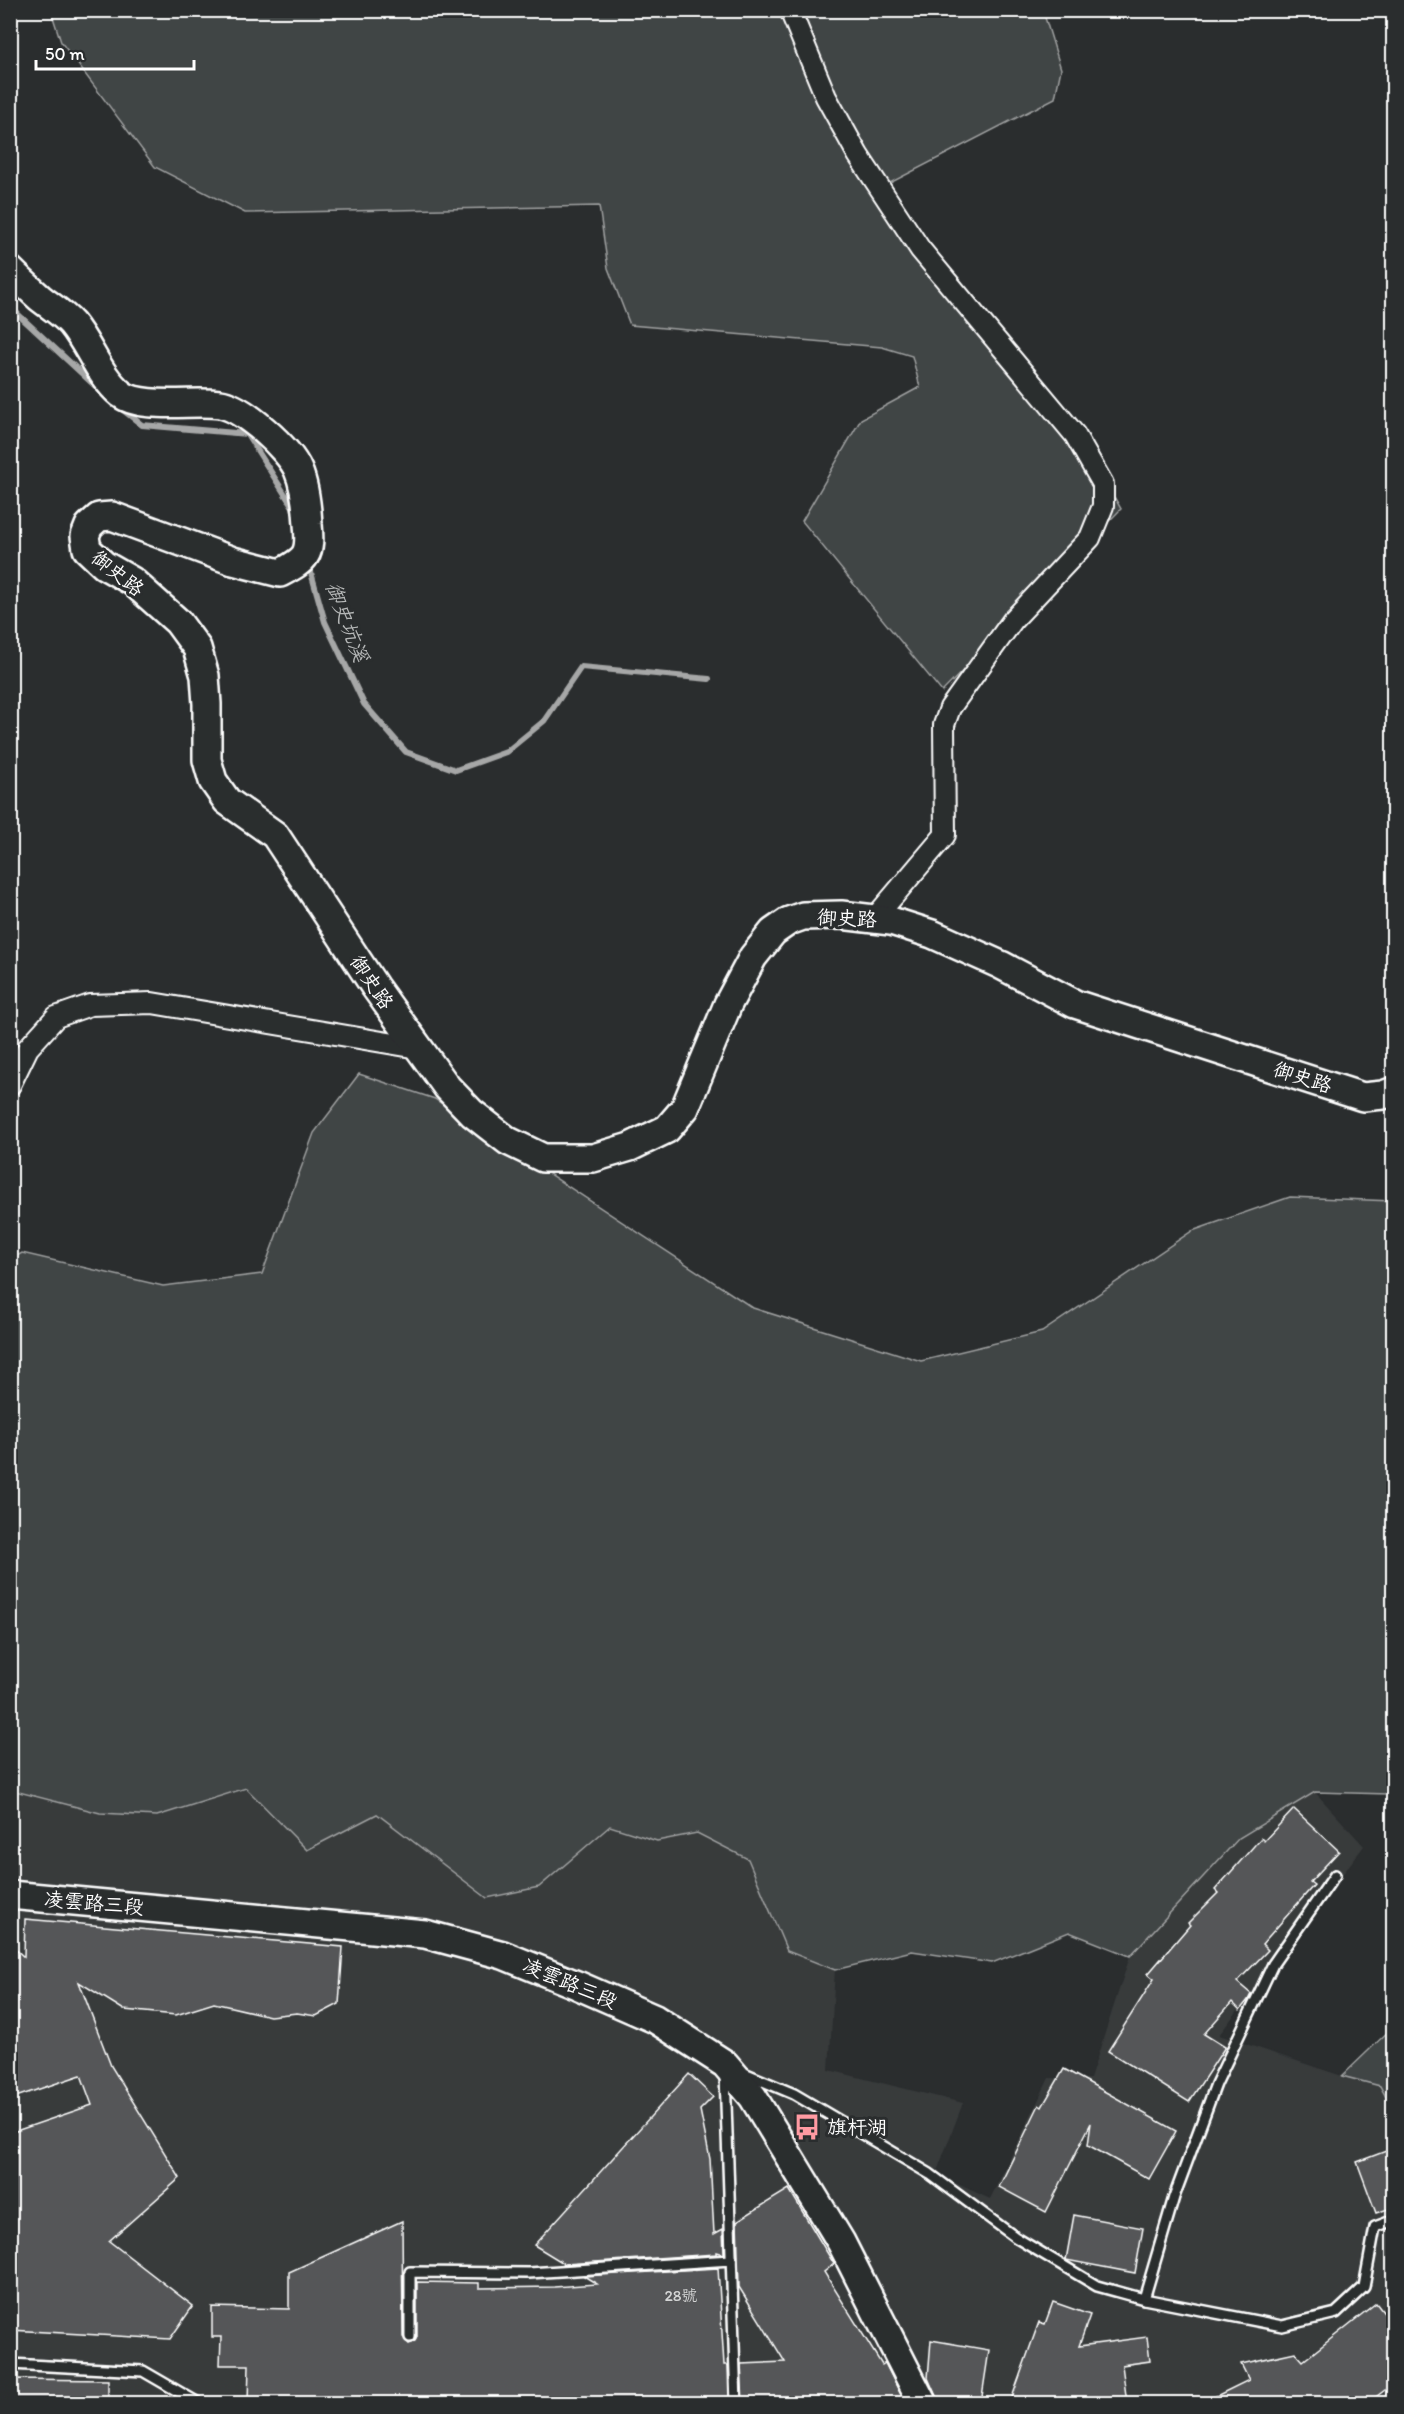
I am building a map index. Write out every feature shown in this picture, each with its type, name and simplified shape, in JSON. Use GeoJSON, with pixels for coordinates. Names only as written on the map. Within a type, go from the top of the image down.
{"type":"FeatureCollection","features":[{"type":"Feature","properties":{"kind":"street"},"geometry":{"type":"LineString","coordinates":[[790,10],[826,97],[858,155],[920,249],[1075,435],[1103,484],[1103,506],[1090,538],[1012,620],[950,708],[944,725],[945,835],[874,919]]}},
{"type":"Feature","properties":{"kind":"street","name":"御史路"},"geometry":{"type":"LineString","coordinates":[[10,270],[40,298],[70,321],[86,341],[108,380],[123,396],[171,404],[222,404],[256,423],[284,449],[298,471],[307,507],[306,553],[280,573],[233,561],[112,516],[99,517],[90,526],[85,536],[87,549],[104,565],[132,581],[170,615],[197,648],[205,676],[207,760],[213,781],[227,801],[275,835],[375,987],[447,1087],[472,1113],[508,1141],[543,1158],[593,1158],[630,1148],[667,1129],[685,1108],[728,1004],[753,957],[773,932],[789,921],[803,916],[841,915],[891,921],[932,934],[1001,965],[1076,1004],[1363,1096],[1383,1095],[1394,1091]]}},
{"type":"Feature","properties":{"kind":"street"},"geometry":{"type":"LineString","coordinates":[[10,1085],[28,1048],[56,1017],[90,1005],[152,1003],[418,1048]]}},
{"type":"Feature","properties":{"kind":"street","name":"凌雲路三段"},"geometry":{"type":"LineString","coordinates":[[10,1895],[425,1934],[503,1955],[577,1984],[655,2019],[725,2064],[753,2097],[841,2242],[923,2403]]}},
{"type":"Feature","properties":{"kind":"lane"},"geometry":{"type":"LineString","coordinates":[[1144,2300],[1173,2197],[1215,2084],[1273,1964],[1335,1875]]}},
{"type":"Feature","properties":{"kind":"lane"},"geometry":{"type":"LineString","coordinates":[[736,2403],[725,2064],[794,2094],[921,2168],[1016,2237],[1096,2286],[1144,2300],[1282,2326],[1336,2313],[1364,2287],[1374,2227],[1394,2220]]}},
{"type":"Feature","properties":{"kind":"lane"},"geometry":{"type":"LineString","coordinates":[[410,2337],[410,2272],[529,2273],[731,2260]]}},
{"type":"Feature","properties":{"kind":"lane"},"geometry":{"type":"LineString","coordinates":[[10,2364],[143,2371],[200,2403]]}},
{"type":"Feature","properties":{"kind":"shaded area"},"geometry":{"type":"Polygon","coordinates":[[[51,11],[1043,11],[1061,69],[1055,98],[884,186],[946,264],[997,343],[1089,453],[1121,509],[942,692],[802,521],[861,419],[920,387],[912,356],[882,347],[630,325],[608,268],[599,206],[245,213],[155,167],[61,42],[51,11]]]}},
{"type":"Feature","properties":{"kind":"shaded area"},"geometry":{"type":"Polygon","coordinates":[[[359,1074],[435,1099],[753,1308],[921,1361],[1042,1332],[1192,1231],[1290,1197],[1393,1201],[1393,1790],[1388,1794],[1315,1792],[1239,1838],[1130,1956],[1069,1932],[992,1963],[912,1951],[835,1970],[787,1951],[748,1859],[697,1833],[657,1841],[610,1826],[539,1887],[487,1898],[377,1814],[307,1850],[246,1788],[157,1816],[100,1813],[11,1790],[10,1260],[22,1253],[163,1286],[262,1274],[314,1133],[359,1074]]]}},
{"type":"Feature","properties":{"kind":"shaded area"},"geometry":{"type":"Polygon","coordinates":[[[246,1788],[307,1849],[377,1814],[487,1898],[539,1886],[610,1826],[657,1840],[697,1833],[748,1859],[787,1951],[835,1970],[829,2070],[963,2103],[936,2174],[990,2199],[1049,2078],[1090,2079],[1130,1956],[1239,1838],[1315,1792],[1364,1846],[1219,2035],[1342,2076],[1380,2086],[1393,2110],[1393,2403],[11,2403],[10,1790],[100,1813],[157,1816],[246,1788]]]}},
{"type":"Feature","properties":{"kind":"shaded area"},"geometry":{"type":"Polygon","coordinates":[[[1393,2027],[1393,2110],[1380,2086],[1342,2076],[1393,2027]]]}},
{"type":"Feature","properties":{"kind":"building"},"geometry":{"type":"Polygon","coordinates":[[[1294,1809],[1339,1851],[1310,1882],[1314,1885],[1262,1944],[1268,1950],[1237,1982],[1251,1994],[1248,2000],[1240,2010],[1232,2002],[1204,2034],[1225,2047],[1189,2102],[1108,2051],[1154,1979],[1148,1974],[1190,1925],[1188,1923],[1218,1893],[1215,1890],[1261,1838],[1264,1841],[1294,1809]]]}},
{"type":"Feature","properties":{"kind":"building"},"geometry":{"type":"Polygon","coordinates":[[[25,1919],[343,1947],[339,2004],[316,2016],[297,2013],[270,2016],[214,2003],[176,2015],[124,2010],[79,1982],[111,2066],[180,2178],[109,2241],[193,2306],[170,2339],[10,2330],[10,2133],[92,2105],[81,2075],[10,2099],[10,1944],[24,1957],[25,1919]]]}},
{"type":"Feature","properties":{"kind":"building"},"geometry":{"type":"Polygon","coordinates":[[[1064,2069],[1176,2131],[1149,2179],[1088,2145],[1091,2123],[1046,2212],[999,2187],[1039,2105],[1042,2107],[1064,2069]]]}},
{"type":"Feature","properties":{"kind":"building"},"geometry":{"type":"Polygon","coordinates":[[[689,2074],[713,2097],[700,2110],[710,2159],[714,2234],[723,2229],[724,2254],[717,2252],[717,2254],[565,2264],[534,2245],[689,2074]]]}},
{"type":"Feature","properties":{"kind":"building"},"geometry":{"type":"Polygon","coordinates":[[[1394,2148],[1394,2207],[1376,2213],[1357,2162],[1394,2148]]]}},
{"type":"Feature","properties":{"kind":"building"},"geometry":{"type":"Polygon","coordinates":[[[789,2189],[834,2264],[824,2272],[882,2365],[885,2363],[905,2403],[743,2403],[741,2364],[785,2362],[739,2287],[737,2221],[789,2189]]]}},
{"type":"Feature","properties":{"kind":"building"},"geometry":{"type":"Polygon","coordinates":[[[1074,2215],[1143,2228],[1135,2273],[1066,2260],[1074,2215]]]}},
{"type":"Feature","properties":{"kind":"building"},"geometry":{"type":"Polygon","coordinates":[[[402,2221],[403,2337],[409,2344],[417,2337],[417,2282],[479,2283],[479,2288],[554,2287],[597,2284],[584,2276],[718,2268],[724,2365],[728,2365],[729,2403],[248,2403],[249,2365],[220,2365],[221,2337],[212,2337],[212,2307],[289,2309],[289,2272],[402,2221]]]}},
{"type":"Feature","properties":{"kind":"building"},"geometry":{"type":"Polygon","coordinates":[[[1053,2302],[1090,2315],[1079,2346],[1147,2337],[1150,2361],[1122,2365],[1127,2403],[1010,2403],[1039,2322],[1045,2324],[1053,2302]]]}},
{"type":"Feature","properties":{"kind":"building"},"geometry":{"type":"Polygon","coordinates":[[[1376,2303],[1394,2326],[1394,2383],[1368,2403],[1202,2403],[1249,2380],[1241,2364],[1295,2352],[1303,2361],[1376,2303]]]}},
{"type":"Feature","properties":{"kind":"building"},"geometry":{"type":"Polygon","coordinates":[[[931,2340],[989,2350],[981,2403],[939,2403],[928,2378],[931,2340]]]}},
{"type":"Feature","properties":{"kind":"building"},"geometry":{"type":"Polygon","coordinates":[[[10,2379],[108,2380],[108,2403],[10,2403],[10,2379]]]}},
{"type":"Feature","properties":{"kind":"waterway","name":"御史坑溪"},"geometry":{"type":"LineString","coordinates":[[10,307],[104,394]]}},
{"type":"Feature","properties":{"kind":"waterway","name":"御史坑溪"},"geometry":{"type":"LineString","coordinates":[[119,407],[142,425],[247,434],[293,507],[295,515]]}},
{"type":"Feature","properties":{"kind":"waterway","name":"御史坑溪"},"geometry":{"type":"LineString","coordinates":[[308,562],[325,622],[364,704],[406,752],[456,770],[506,752],[544,721],[581,667],[709,679]]}},
{"type":"Feature","properties":{"kind":"place","name":"旗杆湖"},"geometry":{"type":"Point","coordinates":[807,2127]}}]}
